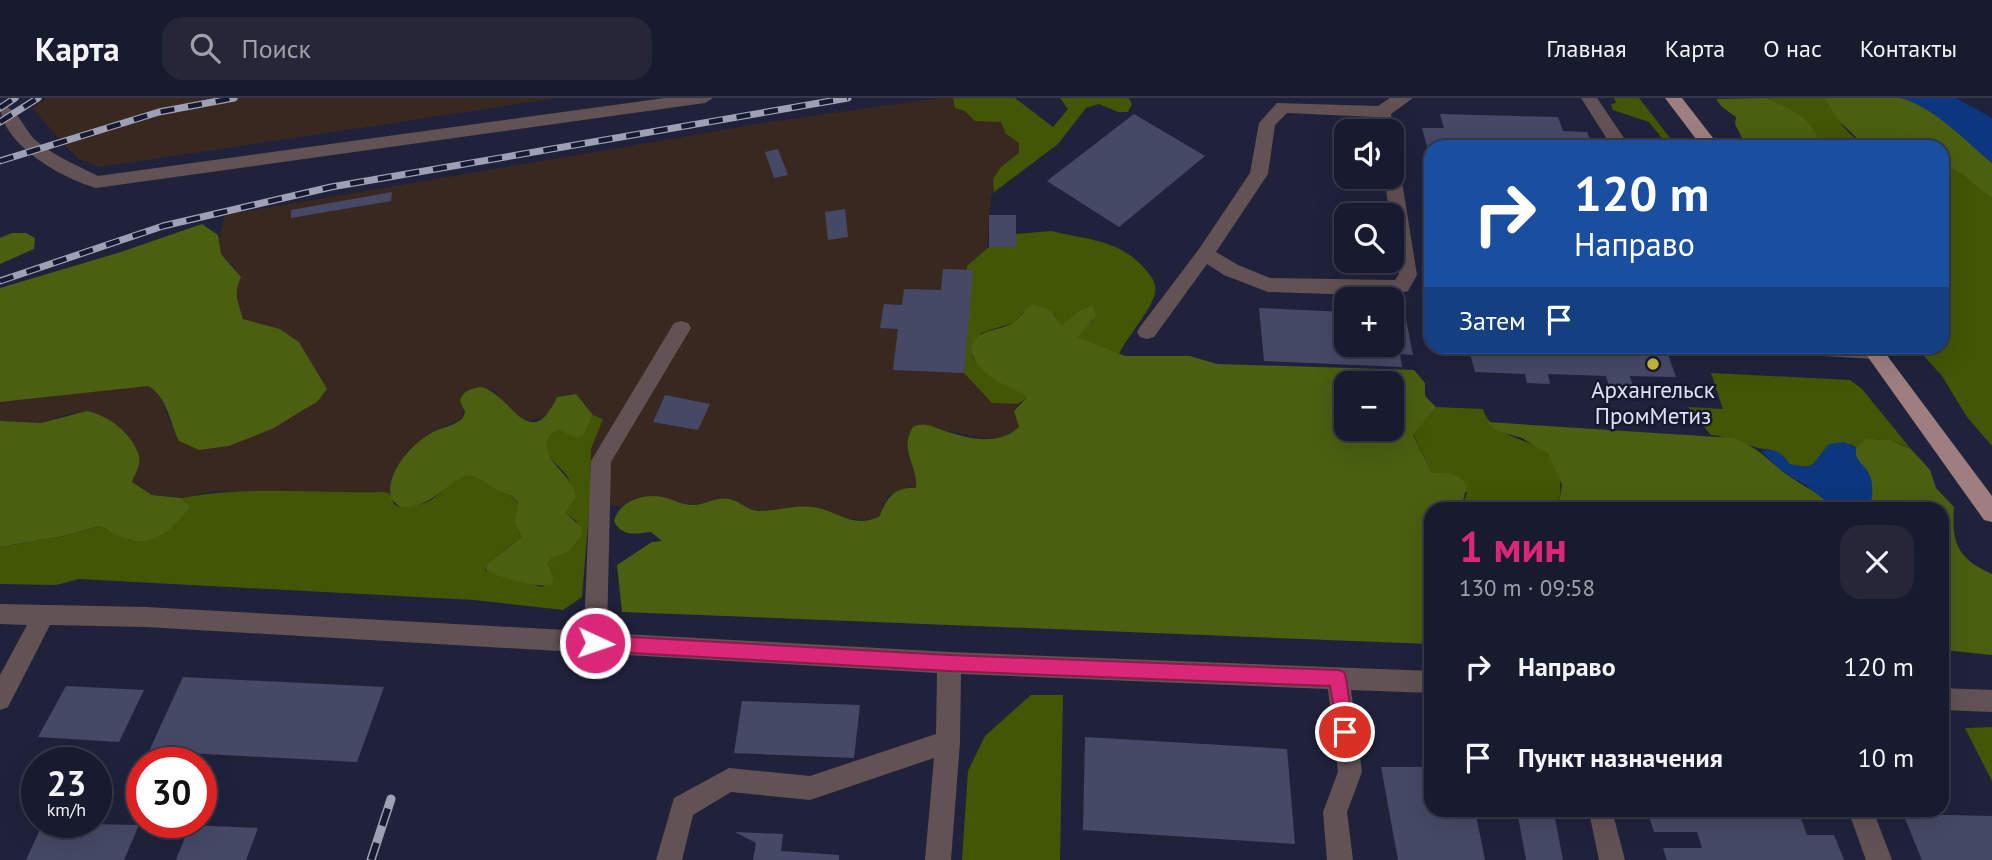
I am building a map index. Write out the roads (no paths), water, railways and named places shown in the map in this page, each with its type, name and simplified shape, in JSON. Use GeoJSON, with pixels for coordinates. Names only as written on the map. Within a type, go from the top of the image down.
{"type":"FeatureCollection","features":[{"type":"Feature","properties":{"kind":"main road"},"geometry":{"type":"LineString","coordinates":[[1673,98],[1706,140]]}},
{"type":"Feature","properties":{"kind":"main road"},"geometry":{"type":"LineString","coordinates":[[1875,354],[1992,513]]}},
{"type":"Feature","properties":{"kind":"street"},"geometry":{"type":"LineString","coordinates":[[1147,332],[1205,254],[1259,174],[1267,123],[1283,107],[1382,112],[1391,104],[1405,98]]}},
{"type":"Feature","properties":{"kind":"street"},"geometry":{"type":"LineString","coordinates":[[1589,98],[1616,140]]}},
{"type":"Feature","properties":{"kind":"street"},"geometry":{"type":"LineString","coordinates":[[0,110],[12,116],[25,141],[43,156],[96,182],[696,99]]}},
{"type":"Feature","properties":{"kind":"street"},"geometry":{"type":"LineString","coordinates":[[1382,112],[1383,119]]}},
{"type":"Feature","properties":{"kind":"street"},"geometry":{"type":"LineString","coordinates":[[1205,254],[1231,270],[1268,285],[1389,289],[1401,286],[1408,275],[1394,189]]}},
{"type":"Feature","properties":{"kind":"street"},"geometry":{"type":"LineString","coordinates":[[595,643],[601,461],[681,328]]}},
{"type":"Feature","properties":{"kind":"street"},"geometry":{"type":"LineString","coordinates":[[0,614],[146,617],[949,663],[1424,681]]}},
{"type":"Feature","properties":{"kind":"street"},"geometry":{"type":"LineString","coordinates":[[0,699],[44,615]]}},
{"type":"Feature","properties":{"kind":"street"},"geometry":{"type":"LineString","coordinates":[[938,860],[948,742],[949,663]]}},
{"type":"Feature","properties":{"kind":"street"},"geometry":{"type":"LineString","coordinates":[[1338,678],[1350,772],[1335,812],[1340,860]]}},
{"type":"Feature","properties":{"kind":"street"},"geometry":{"type":"LineString","coordinates":[[1949,699],[1992,701]]}},
{"type":"Feature","properties":{"kind":"street"},"geometry":{"type":"LineString","coordinates":[[669,860],[683,807],[729,779],[810,788],[948,742]]}},
{"type":"Feature","properties":{"kind":"street"},"geometry":{"type":"LineString","coordinates":[[1602,817],[1612,860]]}},
{"type":"Feature","properties":{"kind":"street"},"geometry":{"type":"LineString","coordinates":[[1863,817],[1879,860]]}},
{"type":"Feature","properties":{"kind":"water"},"geometry":{"type":"Polygon","coordinates":[[[1901,98],[1956,98],[1992,118],[1992,163],[1938,117],[1901,98]]]}},
{"type":"Feature","properties":{"kind":"water"},"geometry":{"type":"Polygon","coordinates":[[[1844,442],[1856,447],[1858,460],[1870,476],[1871,502],[1827,502],[1806,485],[1783,472],[1761,451],[1774,451],[1784,456],[1789,464],[1807,467],[1814,463],[1829,444],[1844,442]]]}},
{"type":"Feature","properties":{"kind":"railway"},"geometry":{"type":"LineString","coordinates":[[0,108],[15,98]]}},
{"type":"Feature","properties":{"kind":"railway"},"geometry":{"type":"LineString","coordinates":[[0,122],[38,98]]}},
{"type":"Feature","properties":{"kind":"railway"},"geometry":{"type":"LineString","coordinates":[[0,161],[159,112],[234,98]]}},
{"type":"Feature","properties":{"kind":"railway"},"geometry":{"type":"LineString","coordinates":[[0,281],[163,226],[331,187],[848,98]]}},
{"type":"Feature","properties":{"kind":"railway"},"geometry":{"type":"LineString","coordinates":[[371,860],[391,799]]}},
{"type":"Feature","properties":{"kind":"place","name":"Архангельск ПромМетиз"},"geometry":{"type":"Point","coordinates":[1653,364]}}]}
